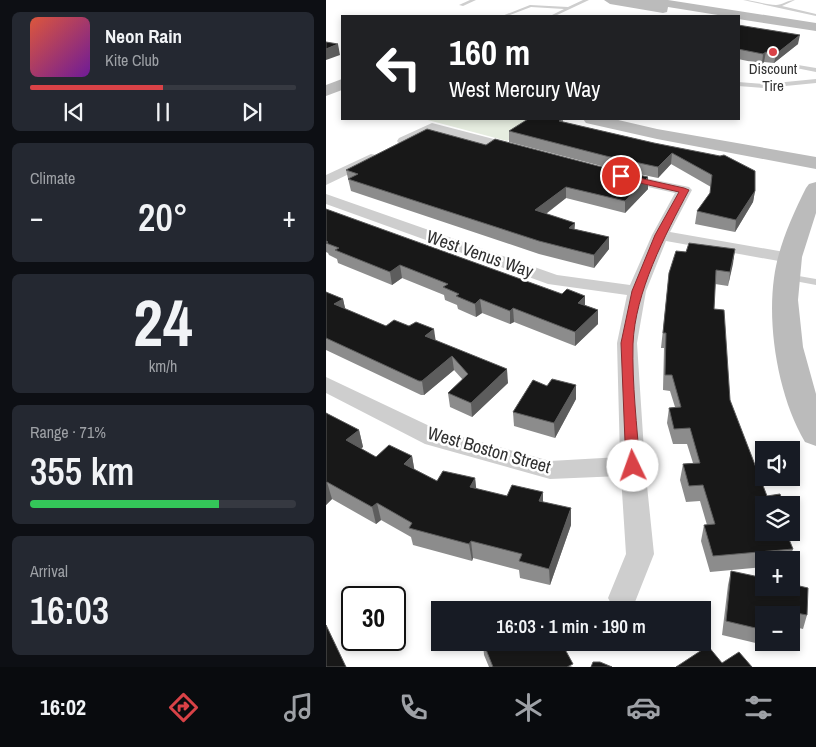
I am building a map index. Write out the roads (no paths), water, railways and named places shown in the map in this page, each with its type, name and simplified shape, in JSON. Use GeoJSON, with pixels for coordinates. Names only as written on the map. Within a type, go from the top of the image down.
{"type":"FeatureCollection","features":[{"type":"Feature","properties":{"kind":"street"},"geometry":{"type":"LineString","coordinates":[[610,0],[652,2],[737,15]]}},
{"type":"Feature","properties":{"kind":"street"},"geometry":{"type":"LineString","coordinates":[[631,15],[652,2],[707,15]]}},
{"type":"Feature","properties":{"kind":"street"},"geometry":{"type":"LineString","coordinates":[[740,15],[816,27]]}},
{"type":"Feature","properties":{"kind":"street"},"geometry":{"type":"LineString","coordinates":[[740,21],[816,33]]}},
{"type":"Feature","properties":{"kind":"street"},"geometry":{"type":"LineString","coordinates":[[326,91],[341,84]]}},
{"type":"Feature","properties":{"kind":"street"},"geometry":{"type":"LineString","coordinates":[[596,120],[657,134],[816,163]]}},
{"type":"Feature","properties":{"kind":"street"},"geometry":{"type":"LineString","coordinates":[[326,181],[432,127],[527,152]]}},
{"type":"Feature","properties":{"kind":"street"},"geometry":{"type":"LineString","coordinates":[[603,173],[684,190],[660,235],[637,291],[627,343],[633,466],[640,554],[623,598]]}},
{"type":"Feature","properties":{"kind":"street"},"geometry":{"type":"LineString","coordinates":[[816,188],[788,268],[786,312],[789,347],[816,434]]}},
{"type":"Feature","properties":{"kind":"street","name":"West Venus Way"},"geometry":{"type":"LineString","coordinates":[[326,200],[554,280],[637,291]]}},
{"type":"Feature","properties":{"kind":"street"},"geometry":{"type":"LineString","coordinates":[[660,235],[788,268]]}},
{"type":"Feature","properties":{"kind":"street","name":"West Boston Street"},"geometry":{"type":"LineString","coordinates":[[326,384],[433,438],[550,470],[633,466]]}},
{"type":"Feature","properties":{"kind":"lane"},"geometry":{"type":"LineString","coordinates":[[461,5],[474,0]]}},
{"type":"Feature","properties":{"kind":"lane"},"geometry":{"type":"LineString","coordinates":[[554,15],[587,0]]}},
{"type":"Feature","properties":{"kind":"lane"},"geometry":{"type":"LineString","coordinates":[[745,0],[816,15]]}},
{"type":"Feature","properties":{"kind":"lane"},"geometry":{"type":"LineString","coordinates":[[777,7],[793,0]]}},
{"type":"Feature","properties":{"kind":"lane"},"geometry":{"type":"LineString","coordinates":[[507,15],[530,6],[545,5],[568,8]]}},
{"type":"Feature","properties":{"kind":"lane"},"geometry":{"type":"LineString","coordinates":[[798,67],[816,70]]}},
{"type":"Feature","properties":{"kind":"lane"},"geometry":{"type":"LineString","coordinates":[[740,84],[765,86],[816,81]]}},
{"type":"Feature","properties":{"kind":"lane"},"geometry":{"type":"LineString","coordinates":[[788,268],[816,282]]}},
{"type":"Feature","properties":{"kind":"place","name":"Discount Tire"},"geometry":{"type":"Point","coordinates":[773,52]}}]}
